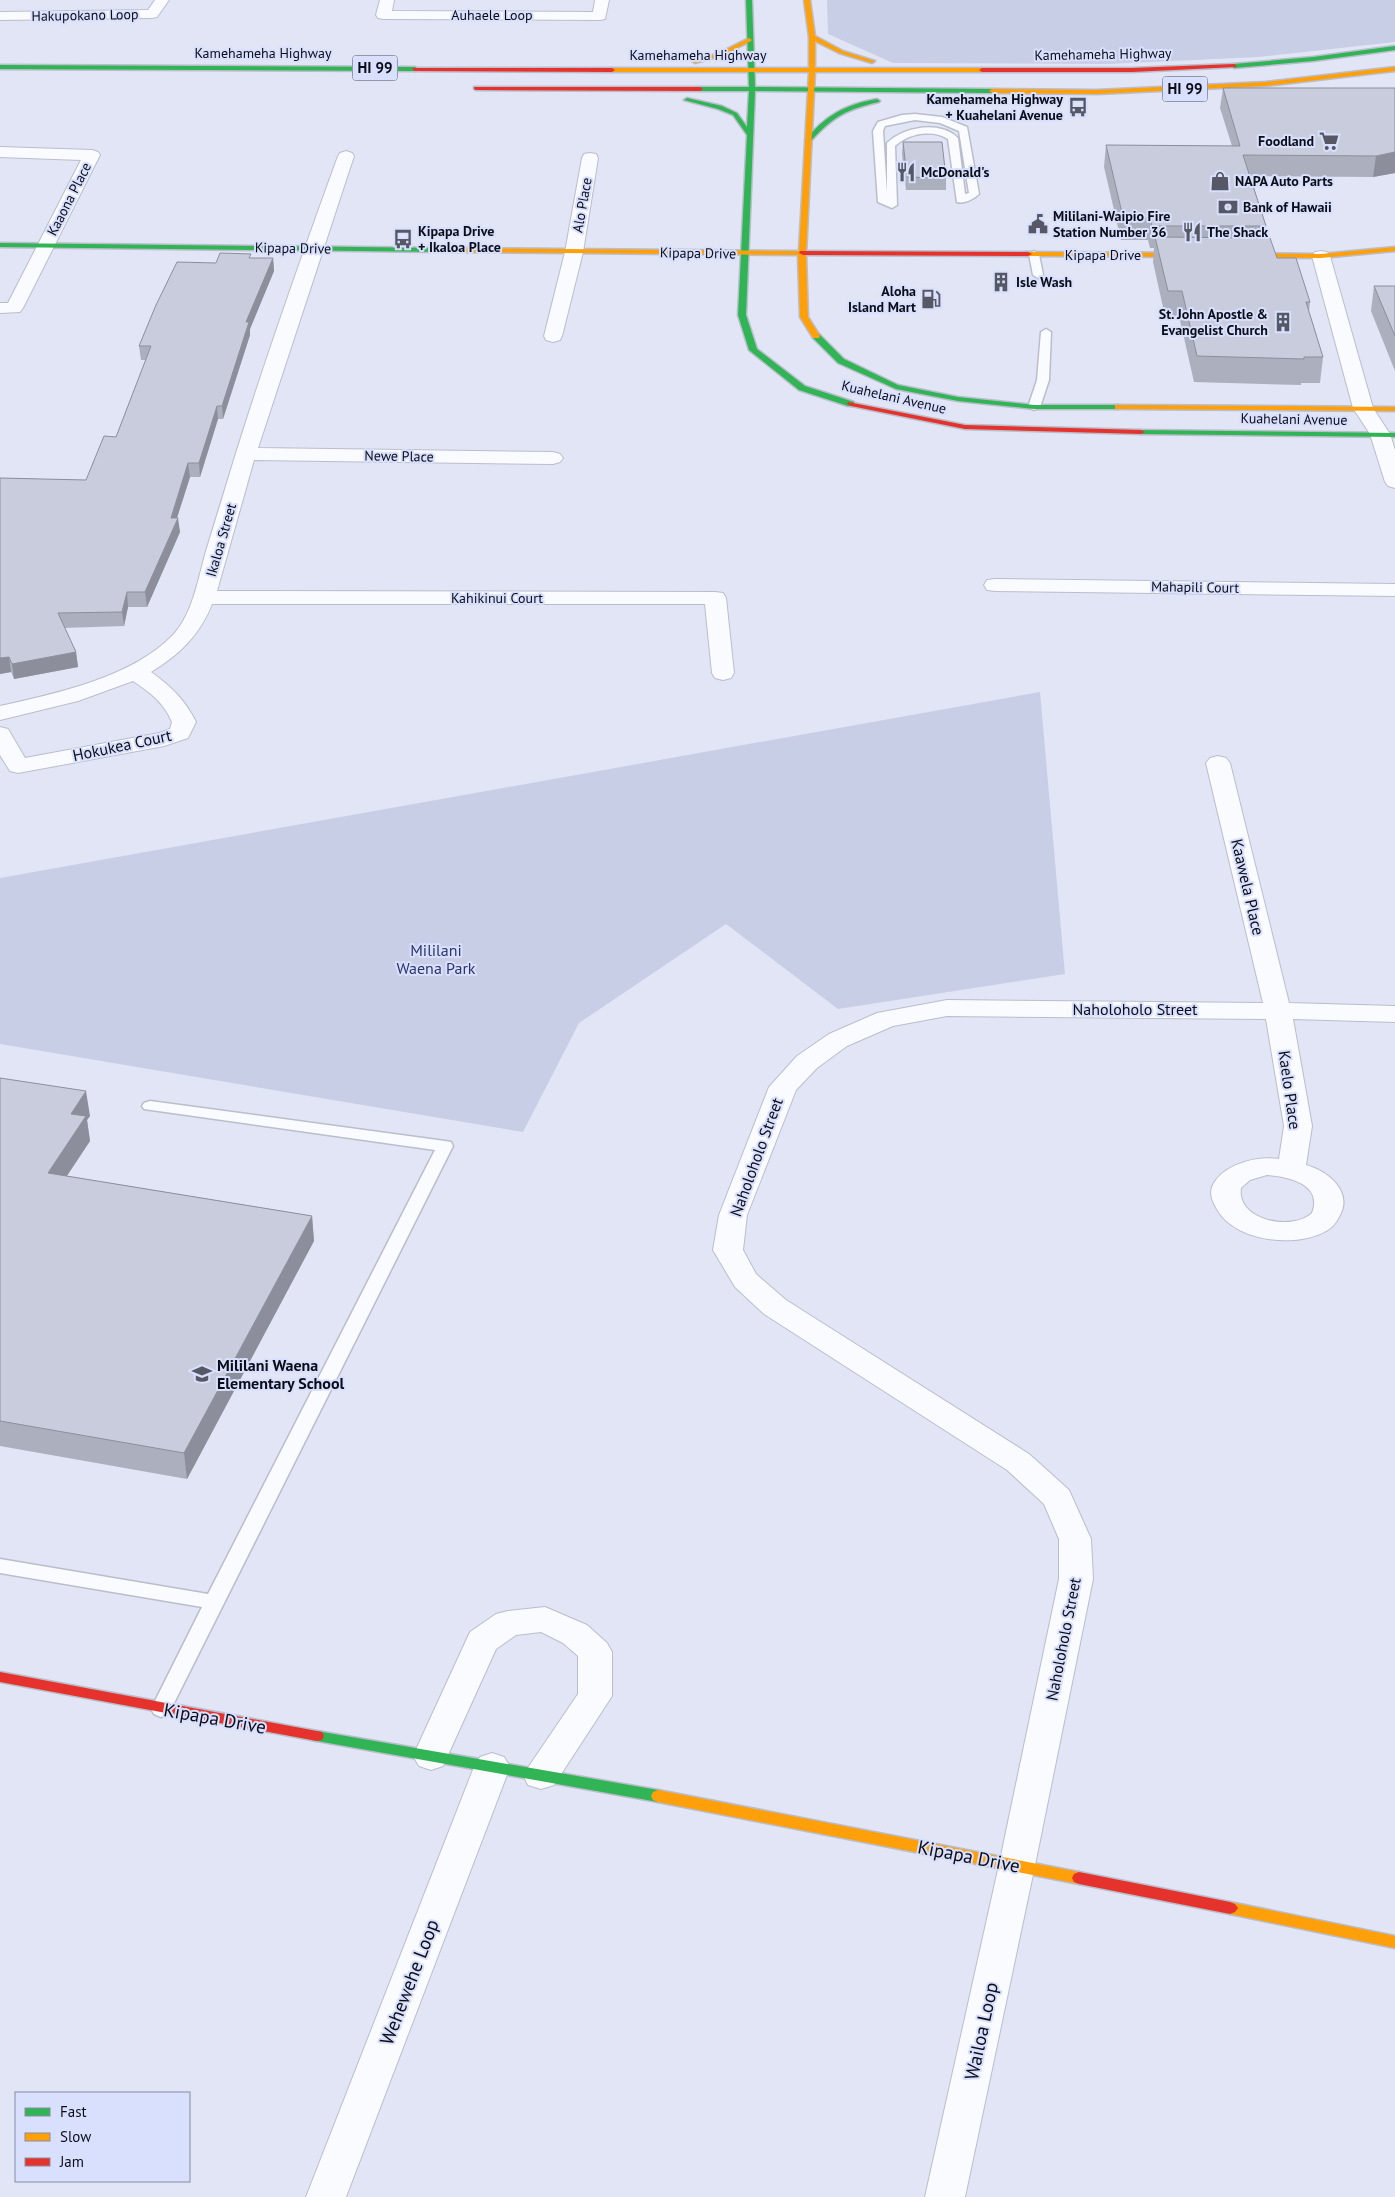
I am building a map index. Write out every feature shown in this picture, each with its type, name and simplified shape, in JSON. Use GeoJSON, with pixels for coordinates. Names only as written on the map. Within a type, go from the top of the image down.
{"type":"FeatureCollection","features":[{"type":"Feature","properties":{"kind":"street","name":"Hakupokano Loop"},"geometry":{"type":"LineString","coordinates":[[0,16],[152,14],[162,0]]}},
{"type":"Feature","properties":{"kind":"street","name":"Auhaele Loop"},"geometry":{"type":"LineString","coordinates":[[387,0],[383,15],[600,16],[602,0]]}},
{"type":"Feature","properties":{"kind":"street","name":"Kuahelani Avenue"},"geometry":{"type":"LineString","coordinates":[[749,0],[752,90],[743,254],[742,315],[753,350],[802,388],[847,403],[908,417],[965,427],[1065,431],[1388,435]]}},
{"type":"Feature","properties":{"kind":"street","name":"Kuahelani Avenue"},"geometry":{"type":"LineString","coordinates":[[807,0],[812,37],[812,91],[802,253],[804,317],[820,342],[841,361],[896,387],[958,399],[1034,407],[1395,409]]}},
{"type":"Feature","properties":{"kind":"street"},"geometry":{"type":"LineString","coordinates":[[812,37],[831,50],[852,57],[943,70]]}},
{"type":"Feature","properties":{"kind":"street"},"geometry":{"type":"LineString","coordinates":[[465,69],[531,64],[668,64],[719,55],[749,40]]}},
{"type":"Feature","properties":{"kind":"street","name":"Kamehameha Highway"},"geometry":{"type":"LineString","coordinates":[[0,67],[812,71],[1211,68],[1313,59],[1395,48]]}},
{"type":"Feature","properties":{"kind":"street","name":"HI 99"},"geometry":{"type":"LineString","coordinates":[[462,88],[1097,92],[1265,84],[1395,69]]}},
{"type":"Feature","properties":{"kind":"street"},"geometry":{"type":"LineString","coordinates":[[601,89],[678,98],[720,107],[735,114],[749,134]]}},
{"type":"Feature","properties":{"kind":"street"},"geometry":{"type":"LineString","coordinates":[[808,141],[829,116],[845,108],[869,102],[974,92]]}},
{"type":"Feature","properties":{"kind":"street","name":"Kaaona Place"},"geometry":{"type":"LineString","coordinates":[[0,152],[92,155],[46,245]]}},
{"type":"Feature","properties":{"kind":"street","name":"Ikaloa Street"},"geometry":{"type":"LineString","coordinates":[[0,713],[56,701],[134,671],[163,655],[179,641],[192,625],[204,597],[246,454],[313,248],[346,156]]}},
{"type":"Feature","properties":{"kind":"street","name":"Alo Place"},"geometry":{"type":"LineString","coordinates":[[553,336],[574,252],[590,158]]}},
{"type":"Feature","properties":{"kind":"street","name":"Kipapa Drive"},"geometry":{"type":"LineString","coordinates":[[0,245],[743,254],[1207,255]]}},
{"type":"Feature","properties":{"kind":"street"},"geometry":{"type":"LineString","coordinates":[[0,308],[14,308],[46,245]]}},
{"type":"Feature","properties":{"kind":"street"},"geometry":{"type":"LineString","coordinates":[[1226,255],[1321,256],[1395,249]]}},
{"type":"Feature","properties":{"kind":"street"},"geometry":{"type":"LineString","coordinates":[[1321,256],[1363,408],[1388,435],[1395,482]]}},
{"type":"Feature","properties":{"kind":"street","name":"Newe Place"},"geometry":{"type":"LineString","coordinates":[[246,454],[552,458]]}},
{"type":"Feature","properties":{"kind":"street","name":"Mahapili Court"},"geometry":{"type":"LineString","coordinates":[[995,585],[1395,590]]}},
{"type":"Feature","properties":{"kind":"street","name":"Kahikinui Court"},"geometry":{"type":"LineString","coordinates":[[204,597],[715,598],[723,673]]}},
{"type":"Feature","properties":{"kind":"street","name":"Hokukea Court"},"geometry":{"type":"LineString","coordinates":[[0,734],[18,766],[164,739],[180,733],[184,722],[179,710],[165,692],[134,671]]}},
{"type":"Feature","properties":{"kind":"street","name":"Kaawela Place"},"geometry":{"type":"LineString","coordinates":[[1218,763],[1278,1010]]}},
{"type":"Feature","properties":{"kind":"street","name":"Naholoholo Street"},"geometry":{"type":"LineString","coordinates":[[1017,1865],[1076,1579],[1075,1539],[1058,1498],[1018,1462],[775,1307],[745,1280],[728,1250],[733,1215],[783,1087],[807,1062],[838,1040],[886,1019],[947,1008],[1278,1010],[1395,1014]]}},
{"type":"Feature","properties":{"kind":"street","name":"Kaelo Place"},"geometry":{"type":"LineString","coordinates":[[1278,1010],[1298,1126],[1291,1168]]}},
{"type":"Feature","properties":{"kind":"street"},"geometry":{"type":"LineString","coordinates":[[431,1756],[482,1641],[508,1623],[545,1619],[575,1634],[595,1652],[595,1696],[541,1775]]}},
{"type":"Feature","properties":{"kind":"street","name":"Kipapa Drive"},"geometry":{"type":"LineString","coordinates":[[2,1682],[541,1775],[1017,1865],[1395,1942]]}},
{"type":"Feature","properties":{"kind":"street","name":"Wehewehe Loop"},"geometry":{"type":"LineString","coordinates":[[326,2197],[492,1766]]}},
{"type":"Feature","properties":{"kind":"street","name":"Wailoa Loop"},"geometry":{"type":"LineString","coordinates":[[945,2197],[1017,1865]]}},
{"type":"Feature","properties":{"kind":"lane"},"geometry":{"type":"LineString","coordinates":[[1375,72],[1395,74]]}},
{"type":"Feature","properties":{"kind":"lane"},"geometry":{"type":"LineString","coordinates":[[915,117],[942,120],[964,129],[974,194],[961,200],[953,138],[940,131],[908,134],[895,140],[890,145],[892,205],[882,200],[878,131],[881,124],[902,118],[915,117]]}},
{"type":"Feature","properties":{"kind":"lane"},"geometry":{"type":"LineString","coordinates":[[1034,254],[1038,275]]}},
{"type":"Feature","properties":{"kind":"lane"},"geometry":{"type":"LineString","coordinates":[[1034,407],[1043,380],[1046,332]]}},
{"type":"Feature","properties":{"kind":"lane"},"geometry":{"type":"LineString","coordinates":[[150,1106],[445,1146],[161,1708]]}},
{"type":"Feature","properties":{"kind":"lane"},"geometry":{"type":"LineString","coordinates":[[0,1566],[214,1602]]}},
{"type":"Feature","properties":{"kind":"green space"},"geometry":{"type":"Polygon","coordinates":[[[827,0],[1395,0],[1395,42],[1258,57],[1107,64],[893,63],[828,34],[827,0]]]}},
{"type":"Feature","properties":{"kind":"green space","name":"Mililani Waena Park"},"geometry":{"type":"Polygon","coordinates":[[[1040,692],[1065,974],[838,1009],[726,924],[579,1023],[523,1132],[0,1044],[0,878],[1040,692]]]}},
{"type":"Feature","properties":{"kind":"building"},"geometry":{"type":"Polygon","coordinates":[[[1223,88],[1395,88],[1395,152],[1376,156],[1243,155],[1266,226],[1152,226],[1150,218],[1123,217],[1106,145],[1240,146],[1223,88]]]}},
{"type":"Feature","properties":{"kind":"building"},"geometry":{"type":"Polygon","coordinates":[[[903,142],[942,142],[946,178],[907,177],[903,142]]]}},
{"type":"Feature","properties":{"kind":"building"},"geometry":{"type":"Polygon","coordinates":[[[1155,237],[1270,238],[1277,258],[1296,258],[1310,302],[1306,302],[1323,357],[1304,357],[1304,359],[1197,356],[1182,291],[1168,291],[1155,237]]]}},
{"type":"Feature","properties":{"kind":"building"},"geometry":{"type":"Polygon","coordinates":[[[220,253],[251,254],[249,258],[273,258],[246,322],[249,322],[222,406],[217,406],[199,463],[188,463],[171,518],[178,518],[145,592],[127,592],[122,612],[58,613],[76,652],[12,664],[9,657],[0,658],[0,478],[86,480],[104,436],[116,437],[151,346],[139,346],[177,262],[216,263],[220,253]]]}},
{"type":"Feature","properties":{"kind":"building"},"geometry":{"type":"Polygon","coordinates":[[[1374,286],[1395,286],[1395,336],[1374,286]]]}},
{"type":"Feature","properties":{"kind":"building"},"geometry":{"type":"Polygon","coordinates":[[[0,1078],[86,1091],[71,1114],[86,1116],[48,1173],[312,1216],[184,1453],[0,1421],[0,1078]]]}},
{"type":"Feature","properties":{"kind":"traffic: fast"},"geometry":{"type":"LineString","coordinates":[[749,0],[752,90],[742,315],[753,350],[802,388],[851,404]]}},
{"type":"Feature","properties":{"kind":"traffic: fast"},"geometry":{"type":"LineString","coordinates":[[1234,66],[1313,59],[1395,48]]}},
{"type":"Feature","properties":{"kind":"traffic: fast"},"geometry":{"type":"LineString","coordinates":[[0,67],[415,69]]}},
{"type":"Feature","properties":{"kind":"traffic: fast"},"geometry":{"type":"LineString","coordinates":[[700,89],[992,91]]}},
{"type":"Feature","properties":{"kind":"traffic: fast"},"geometry":{"type":"LineString","coordinates":[[687,100],[720,107],[735,114],[749,134]]}},
{"type":"Feature","properties":{"kind":"traffic: fast"},"geometry":{"type":"LineString","coordinates":[[808,141],[830,118],[838,113],[855,105],[877,101]]}},
{"type":"Feature","properties":{"kind":"traffic: fast"},"geometry":{"type":"LineString","coordinates":[[0,245],[442,250]]}},
{"type":"Feature","properties":{"kind":"traffic: fast"},"geometry":{"type":"LineString","coordinates":[[816,336],[841,361],[896,387],[958,399],[1034,407],[1118,407]]}},
{"type":"Feature","properties":{"kind":"traffic: fast"},"geometry":{"type":"LineString","coordinates":[[1141,432],[1395,435]]}},
{"type":"Feature","properties":{"kind":"traffic: fast"},"geometry":{"type":"LineString","coordinates":[[317,1736],[658,1796]]}},
{"type":"Feature","properties":{"kind":"traffic: slow"},"geometry":{"type":"LineString","coordinates":[[807,0],[812,37],[812,91],[802,253],[804,317],[816,336]]}},
{"type":"Feature","properties":{"kind":"traffic: slow"},"geometry":{"type":"LineString","coordinates":[[812,37],[841,52],[872,61]]}},
{"type":"Feature","properties":{"kind":"traffic: slow"},"geometry":{"type":"LineString","coordinates":[[695,61],[719,55],[749,40]]}},
{"type":"Feature","properties":{"kind":"traffic: slow"},"geometry":{"type":"LineString","coordinates":[[992,91],[1097,92],[1265,84],[1395,69]]}},
{"type":"Feature","properties":{"kind":"traffic: slow"},"geometry":{"type":"LineString","coordinates":[[612,70],[982,70]]}},
{"type":"Feature","properties":{"kind":"traffic: slow"},"geometry":{"type":"LineString","coordinates":[[1239,255],[1321,256],[1395,249]]}},
{"type":"Feature","properties":{"kind":"traffic: slow"},"geometry":{"type":"LineString","coordinates":[[442,250],[803,253]]}},
{"type":"Feature","properties":{"kind":"traffic: slow"},"geometry":{"type":"LineString","coordinates":[[1028,254],[1191,255]]}},
{"type":"Feature","properties":{"kind":"traffic: slow"},"geometry":{"type":"LineString","coordinates":[[1118,407],[1395,409]]}},
{"type":"Feature","properties":{"kind":"traffic: slow"},"geometry":{"type":"LineString","coordinates":[[658,1796],[1079,1878]]}},
{"type":"Feature","properties":{"kind":"traffic: slow"},"geometry":{"type":"LineString","coordinates":[[1230,1908],[1395,1942]]}},
{"type":"Feature","properties":{"kind":"traffic: jam"},"geometry":{"type":"LineString","coordinates":[[982,70],[1132,70],[1234,66]]}},
{"type":"Feature","properties":{"kind":"traffic: jam"},"geometry":{"type":"LineString","coordinates":[[415,69],[612,70]]}},
{"type":"Feature","properties":{"kind":"traffic: jam"},"geometry":{"type":"LineString","coordinates":[[476,88],[700,89]]}},
{"type":"Feature","properties":{"kind":"traffic: jam"},"geometry":{"type":"LineString","coordinates":[[803,253],[1028,254]]}},
{"type":"Feature","properties":{"kind":"traffic: jam"},"geometry":{"type":"LineString","coordinates":[[851,404],[965,427],[1141,432]]}},
{"type":"Feature","properties":{"kind":"traffic: jam"},"geometry":{"type":"LineString","coordinates":[[0,1677],[317,1736]]}},
{"type":"Feature","properties":{"kind":"traffic: jam"},"geometry":{"type":"LineString","coordinates":[[1079,1878],[1230,1908]]}},
{"type":"Feature","properties":{"kind":"place","name":"Kamehameha Highway + Kuahelani Avenue"},"geometry":{"type":"Point","coordinates":[1078,107]}},
{"type":"Feature","properties":{"kind":"place","name":"Foodland"},"geometry":{"type":"Point","coordinates":[1329,141]}},
{"type":"Feature","properties":{"kind":"place","name":"McDonald's"},"geometry":{"type":"Point","coordinates":[906,172]}},
{"type":"Feature","properties":{"kind":"place","name":"NAPA Auto Parts"},"geometry":{"type":"Point","coordinates":[1220,181]}},
{"type":"Feature","properties":{"kind":"place","name":"Bank of Hawaii"},"geometry":{"type":"Point","coordinates":[1228,207]}},
{"type":"Feature","properties":{"kind":"place","name":"Mililani-Waipio Fire Station Number 36"},"geometry":{"type":"Point","coordinates":[1038,224]}},
{"type":"Feature","properties":{"kind":"place","name":"The Shack"},"geometry":{"type":"Point","coordinates":[1192,232]}},
{"type":"Feature","properties":{"kind":"place","name":"Kipapa Drive + Ikaloa Place"},"geometry":{"type":"Point","coordinates":[403,239]}},
{"type":"Feature","properties":{"kind":"place","name":"Isle Wash"},"geometry":{"type":"Point","coordinates":[1001,282]}},
{"type":"Feature","properties":{"kind":"place","name":"Aloha Island Mart"},"geometry":{"type":"Point","coordinates":[931,299]}},
{"type":"Feature","properties":{"kind":"place","name":"St. John Apostle & Evangelist Church"},"geometry":{"type":"Point","coordinates":[1283,322]}},
{"type":"Feature","properties":{"kind":"place","name":"Mililani Waena Elementary School"},"geometry":{"type":"Point","coordinates":[202,1374]}}]}
